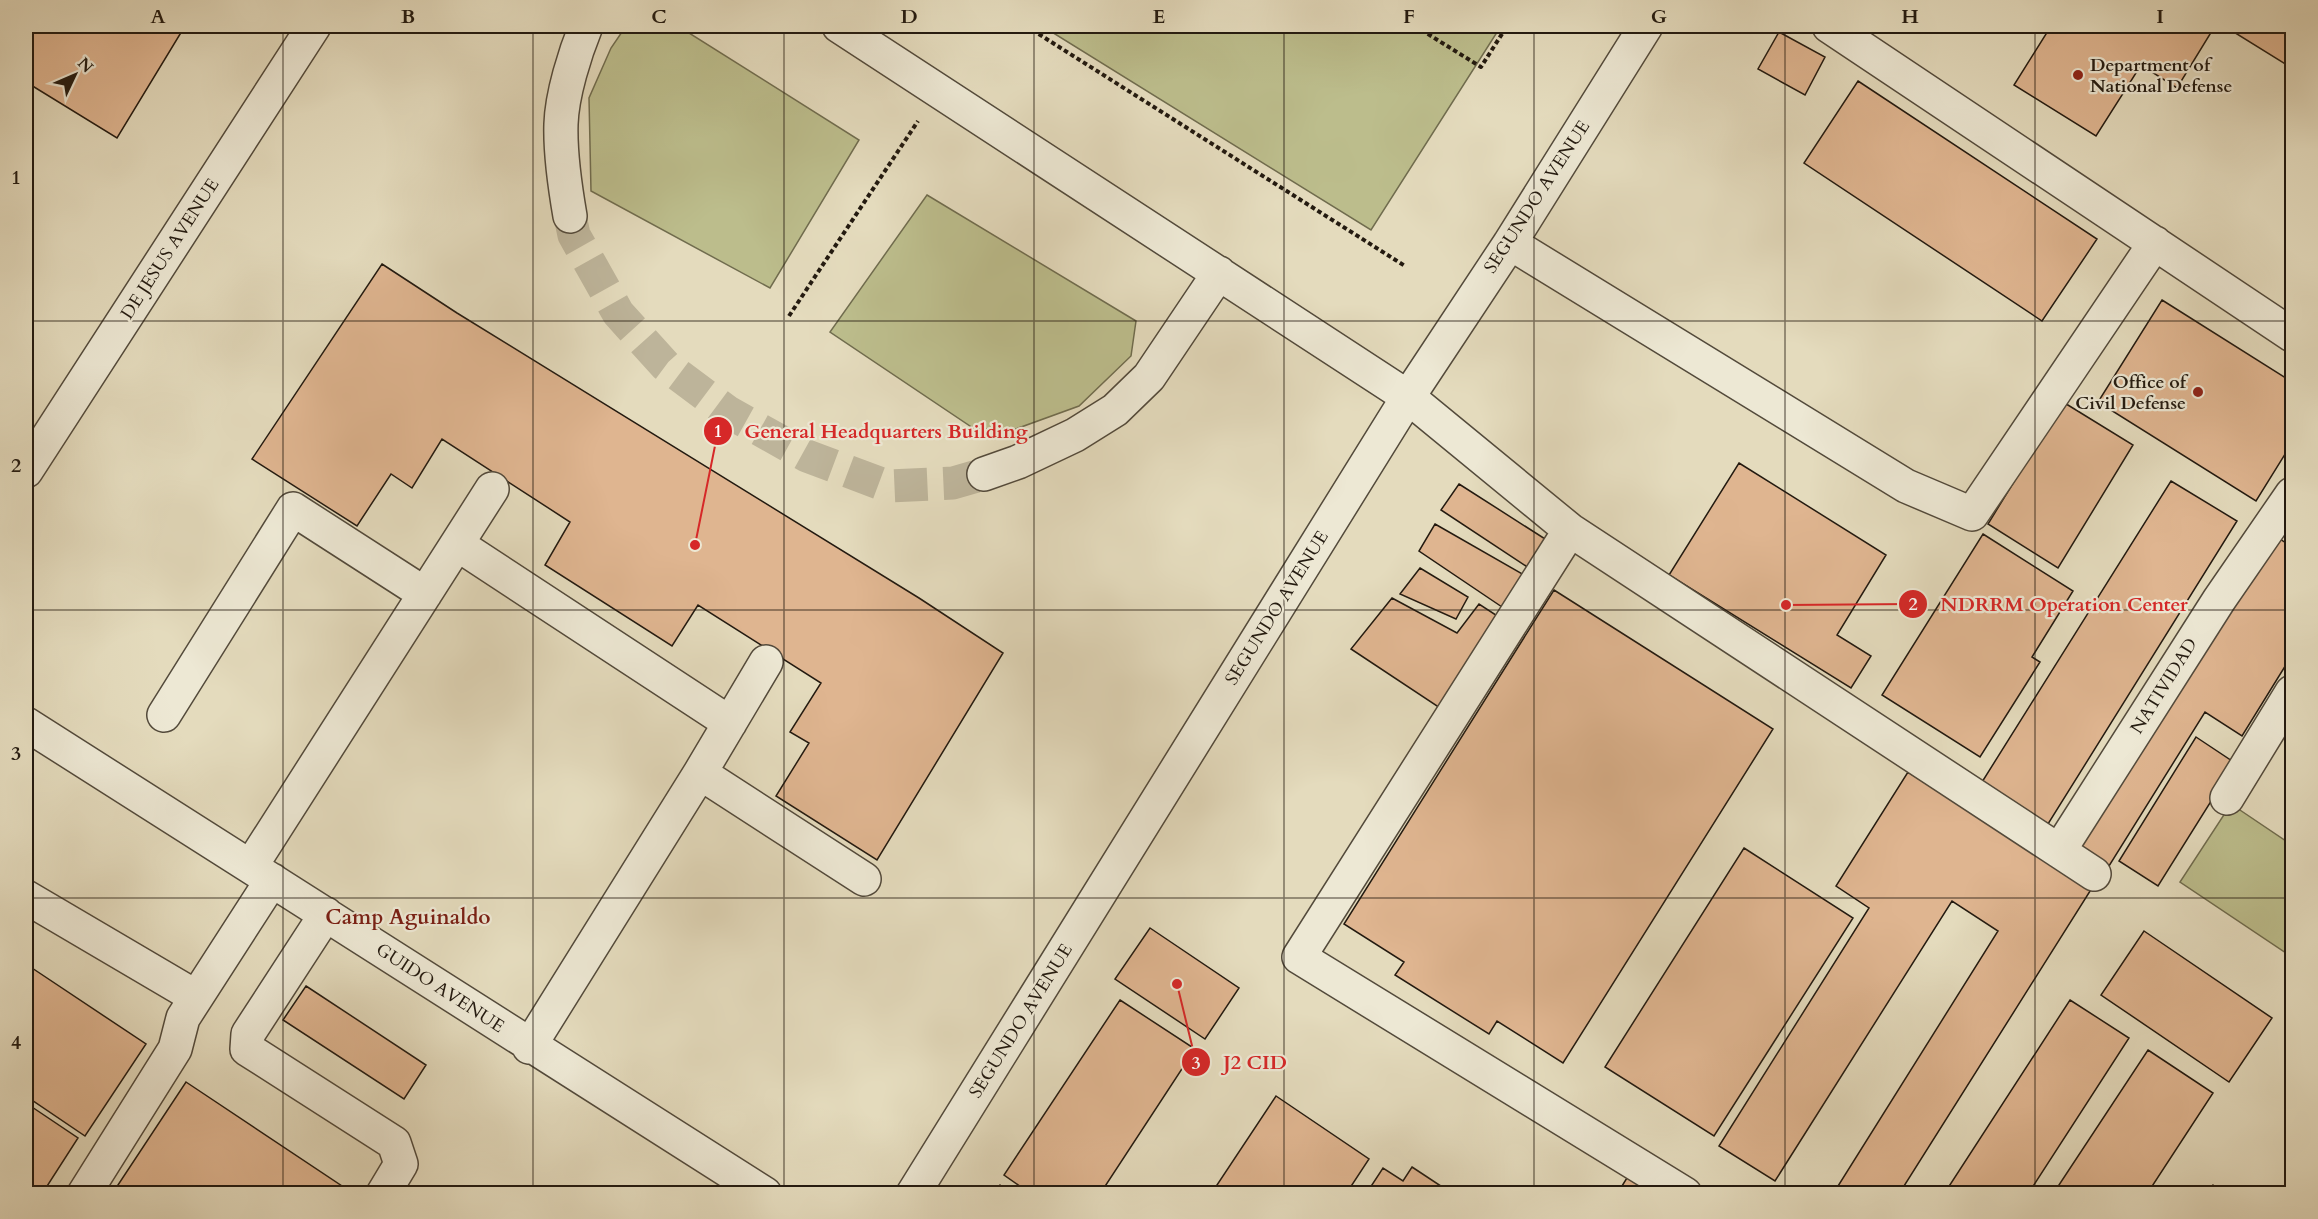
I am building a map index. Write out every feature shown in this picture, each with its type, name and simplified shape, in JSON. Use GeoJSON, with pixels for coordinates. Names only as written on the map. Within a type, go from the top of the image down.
{"type":"FeatureCollection","features":[{"type":"Feature","properties":{"kind":"street","name":"DE JESUS AVENUE"},"geometry":{"type":"LineString","coordinates":[[26,471],[314,26]]}},
{"type":"Feature","properties":{"kind":"street"},"geometry":{"type":"LineString","coordinates":[[570,216],[561,123],[573,58],[586,26]]}},
{"type":"Feature","properties":{"kind":"street"},"geometry":{"type":"LineString","coordinates":[[839,26],[1408,397],[1570,530],[2094,874]]}},
{"type":"Feature","properties":{"kind":"street","name":"SEGUNDO AVENUE"},"geometry":{"type":"LineString","coordinates":[[913,1194],[1408,397],[1510,243],[1646,26]]}},
{"type":"Feature","properties":{"kind":"street"},"geometry":{"type":"LineString","coordinates":[[1829,26],[2292,335]]}},
{"type":"Feature","properties":{"kind":"street"},"geometry":{"type":"LineString","coordinates":[[1510,243],[1905,486],[1972,514],[2155,243]]}},
{"type":"Feature","properties":{"kind":"street"},"geometry":{"type":"LineString","coordinates":[[984,474],[1018,462],[1075,435],[1115,410],[1149,377],[1218,273]]}},
{"type":"Feature","properties":{"kind":"street"},"geometry":{"type":"LineString","coordinates":[[84,1194],[175,1049],[183,1018],[261,873],[425,594],[492,489]]}},
{"type":"Feature","properties":{"kind":"street","name":"NATIVIDAD"},"geometry":{"type":"LineString","coordinates":[[2059,851],[2219,600],[2292,494]]}},
{"type":"Feature","properties":{"kind":"street"},"geometry":{"type":"LineString","coordinates":[[164,715],[293,509],[425,594]]}},
{"type":"Feature","properties":{"kind":"street"},"geometry":{"type":"LineString","coordinates":[[1570,530],[1299,957],[1685,1194]]}},
{"type":"Feature","properties":{"kind":"street"},"geometry":{"type":"LineString","coordinates":[[457,544],[730,723]]}},
{"type":"Feature","properties":{"kind":"street"},"geometry":{"type":"LineString","coordinates":[[529,1047],[700,773],[766,662]]}},
{"type":"Feature","properties":{"kind":"street"},"geometry":{"type":"LineString","coordinates":[[2227,798],[2292,692]]}},
{"type":"Feature","properties":{"kind":"street","name":"GUIDO AVENUE"},"geometry":{"type":"LineString","coordinates":[[26,723],[326,914],[529,1047],[765,1194]]}},
{"type":"Feature","properties":{"kind":"street"},"geometry":{"type":"LineString","coordinates":[[700,773],[864,879]]}},
{"type":"Feature","properties":{"kind":"street"},"geometry":{"type":"LineString","coordinates":[[26,897],[196,996]]}},
{"type":"Feature","properties":{"kind":"street"},"geometry":{"type":"LineString","coordinates":[[326,914],[248,1034],[247,1049],[394,1143],[401,1164],[383,1194]]}},
{"type":"Feature","properties":{"kind":"path"},"geometry":{"type":"LineString","coordinates":[[1026,26],[1405,266]]}},
{"type":"Feature","properties":{"kind":"path"},"geometry":{"type":"LineString","coordinates":[[1415,26],[1481,67],[1507,26]]}},
{"type":"Feature","properties":{"kind":"path"},"geometry":{"type":"LineString","coordinates":[[789,316],[938,90]]}},
{"type":"Feature","properties":{"kind":"green space"},"geometry":{"type":"Polygon","coordinates":[[[626,26],[678,26],[859,140],[770,288],[591,191],[589,98],[611,48],[626,26]]]}},
{"type":"Feature","properties":{"kind":"green space"},"geometry":{"type":"Polygon","coordinates":[[[1042,26],[1501,26],[1371,230],[1042,26]]]}},
{"type":"Feature","properties":{"kind":"green space"},"geometry":{"type":"Polygon","coordinates":[[[927,195],[1136,321],[1131,356],[1079,406],[1013,430],[973,428],[830,332],[927,195]]]}},
{"type":"Feature","properties":{"kind":"green space"},"geometry":{"type":"Polygon","coordinates":[[[2231,804],[2292,845],[2292,957],[2180,882],[2231,804]]]}},
{"type":"Feature","properties":{"kind":"building"},"geometry":{"type":"Polygon","coordinates":[[[26,26],[185,26],[117,138],[26,82],[26,26]]]}},
{"type":"Feature","properties":{"kind":"building","name":"Department of National Defense"},"geometry":{"type":"Polygon","coordinates":[[[2051,26],[2215,26],[2177,88],[2141,65],[2096,136],[2014,85],[2051,26]]]}},
{"type":"Feature","properties":{"kind":"building","name":"Department of National Defense"},"geometry":{"type":"Polygon","coordinates":[[[2224,26],[2292,26],[2292,68],[2224,26]]]}},
{"type":"Feature","properties":{"kind":"building"},"geometry":{"type":"Polygon","coordinates":[[[1779,32],[1825,57],[1805,95],[1758,69],[1779,32]]]}},
{"type":"Feature","properties":{"kind":"building"},"geometry":{"type":"Polygon","coordinates":[[[1858,81],[2097,239],[2042,321],[1804,163],[1858,81]]]}},
{"type":"Feature","properties":{"kind":"building"},"geometry":{"type":"Polygon","coordinates":[[[382,264],[457,313],[919,598],[1003,653],[877,860],[776,796],[809,743],[790,732],[821,683],[698,605],[672,646],[545,565],[570,522],[442,439],[412,488],[391,474],[357,526],[252,459],[382,264]]]}},
{"type":"Feature","properties":{"kind":"building","name":"Office of Civil Defense"},"geometry":{"type":"Polygon","coordinates":[[[2162,300],[2292,382],[2292,443],[2256,501],[2098,402],[2162,300]]]}},
{"type":"Feature","properties":{"kind":"building"},"geometry":{"type":"Polygon","coordinates":[[[2063,402],[2133,445],[2058,568],[1988,524],[2063,402]]]}},
{"type":"Feature","properties":{"kind":"building"},"geometry":{"type":"Polygon","coordinates":[[[1739,463],[1886,555],[1837,635],[1871,656],[1851,688],[1669,575],[1739,463]]]}},
{"type":"Feature","properties":{"kind":"building"},"geometry":{"type":"Polygon","coordinates":[[[2171,481],[2237,521],[2048,824],[1982,782],[2171,481]]]}},
{"type":"Feature","properties":{"kind":"building"},"geometry":{"type":"Polygon","coordinates":[[[1459,484],[1553,544],[1535,572],[1441,510],[1459,484]]]}},
{"type":"Feature","properties":{"kind":"building"},"geometry":{"type":"Polygon","coordinates":[[[1435,524],[1526,576],[1508,611],[1419,551],[1435,524]]]}},
{"type":"Feature","properties":{"kind":"building"},"geometry":{"type":"Polygon","coordinates":[[[2271,533],[2292,547],[2292,655],[2242,736],[2205,712],[2109,866],[2076,845],[2271,533]]]}},
{"type":"Feature","properties":{"kind":"building"},"geometry":{"type":"Polygon","coordinates":[[[1983,534],[2073,591],[2032,657],[2040,662],[1980,757],[1882,695],[1983,534]]]}},
{"type":"Feature","properties":{"kind":"building"},"geometry":{"type":"Polygon","coordinates":[[[1420,568],[1468,597],[1456,619],[1400,594],[1420,568]]]}},
{"type":"Feature","properties":{"kind":"building"},"geometry":{"type":"Polygon","coordinates":[[[1554,590],[1773,729],[1563,1063],[1497,1021],[1489,1034],[1395,975],[1404,962],[1344,924],[1554,590]]]}},
{"type":"Feature","properties":{"kind":"building"},"geometry":{"type":"Polygon","coordinates":[[[1392,598],[1457,633],[1479,604],[1502,619],[1443,710],[1351,649],[1392,598]]]}},
{"type":"Feature","properties":{"kind":"building"},"geometry":{"type":"Polygon","coordinates":[[[2196,737],[2235,763],[2158,886],[2119,861],[2196,737]]]}},
{"type":"Feature","properties":{"kind":"building"},"geometry":{"type":"Polygon","coordinates":[[[1908,772],[2092,888],[1899,1194],[1833,1194],[1998,931],[1952,901],[1775,1181],[1719,1146],[1869,908],[1836,886],[1908,772]]]}},
{"type":"Feature","properties":{"kind":"building"},"geometry":{"type":"Polygon","coordinates":[[[1744,848],[1853,918],[1714,1136],[1605,1067],[1744,848]]]}},
{"type":"Feature","properties":{"kind":"building"},"geometry":{"type":"Polygon","coordinates":[[[1150,928],[1239,988],[1205,1039],[1115,979],[1150,928]]]}},
{"type":"Feature","properties":{"kind":"building"},"geometry":{"type":"Polygon","coordinates":[[[2144,931],[2272,1018],[2229,1082],[2101,995],[2144,931]]]}},
{"type":"Feature","properties":{"kind":"building"},"geometry":{"type":"Polygon","coordinates":[[[26,964],[146,1044],[85,1136],[26,1096],[26,964]]]}},
{"type":"Feature","properties":{"kind":"building"},"geometry":{"type":"Polygon","coordinates":[[[306,986],[426,1065],[404,1099],[283,1020],[306,986]]]}},
{"type":"Feature","properties":{"kind":"building"},"geometry":{"type":"Polygon","coordinates":[[[1120,1000],[1195,1049],[1100,1194],[1031,1194],[1004,1175],[1120,1000]]]}},
{"type":"Feature","properties":{"kind":"building"},"geometry":{"type":"Polygon","coordinates":[[[2070,1000],[2129,1038],[2028,1194],[1944,1194],[2070,1000]]]}},
{"type":"Feature","properties":{"kind":"building"},"geometry":{"type":"Polygon","coordinates":[[[2148,1050],[2213,1093],[2147,1194],[2053,1194],[2148,1050]]]}},
{"type":"Feature","properties":{"kind":"building"},"geometry":{"type":"Polygon","coordinates":[[[186,1082],[354,1194],[226,1194],[215,1186],[210,1194],[112,1194],[186,1082]]]}},
{"type":"Feature","properties":{"kind":"building"},"geometry":{"type":"Polygon","coordinates":[[[1276,1096],[1369,1159],[1346,1194],[1211,1194],[1276,1096]]]}},
{"type":"Feature","properties":{"kind":"building"},"geometry":{"type":"Polygon","coordinates":[[[26,1103],[78,1138],[42,1194],[26,1194],[26,1103]]]}},
{"type":"Feature","properties":{"kind":"building"},"geometry":{"type":"Polygon","coordinates":[[[1412,1167],[1453,1194],[1366,1194],[1383,1168],[1403,1181],[1412,1167]]]}},
{"type":"Feature","properties":{"kind":"building"},"geometry":{"type":"Polygon","coordinates":[[[1630,1173],[1662,1194],[1617,1194],[1630,1173]]]}},
{"type":"Feature","properties":{"kind":"building"},"geometry":{"type":"Polygon","coordinates":[[[1000,1185],[1012,1194],[994,1194],[1000,1185]]]}},
{"type":"Feature","properties":{"kind":"building"},"geometry":{"type":"Polygon","coordinates":[[[2213,1185],[2226,1194],[2207,1194],[2213,1185]]]}},
{"type":"Feature","properties":{"kind":"tunnel"},"geometry":{"type":"LineString","coordinates":[[570,216],[574,235],[618,313],[665,365],[728,412],[807,456],[887,486],[953,483],[984,474]]}},
{"type":"Feature","properties":{"kind":"place","name":"Department of National Defense"},"geometry":{"type":"Point","coordinates":[2078,75]}},
{"type":"Feature","properties":{"kind":"place","name":"Office of Civil Defense"},"geometry":{"type":"Point","coordinates":[2198,392]}},
{"type":"Feature","properties":{"kind":"place","name":"General Headquarters Building"},"geometry":{"type":"Point","coordinates":[695,545]}},
{"type":"Feature","properties":{"kind":"place","name":"NDRRM Operation Center"},"geometry":{"type":"Point","coordinates":[1786,605]}},
{"type":"Feature","properties":{"kind":"place","name":"J2 CID"},"geometry":{"type":"Point","coordinates":[1177,984]}},
{"type":"Feature","properties":{"kind":"district","name":"Camp Aguinaldo"},"geometry":{"type":"Point","coordinates":[408,917]}}]}
